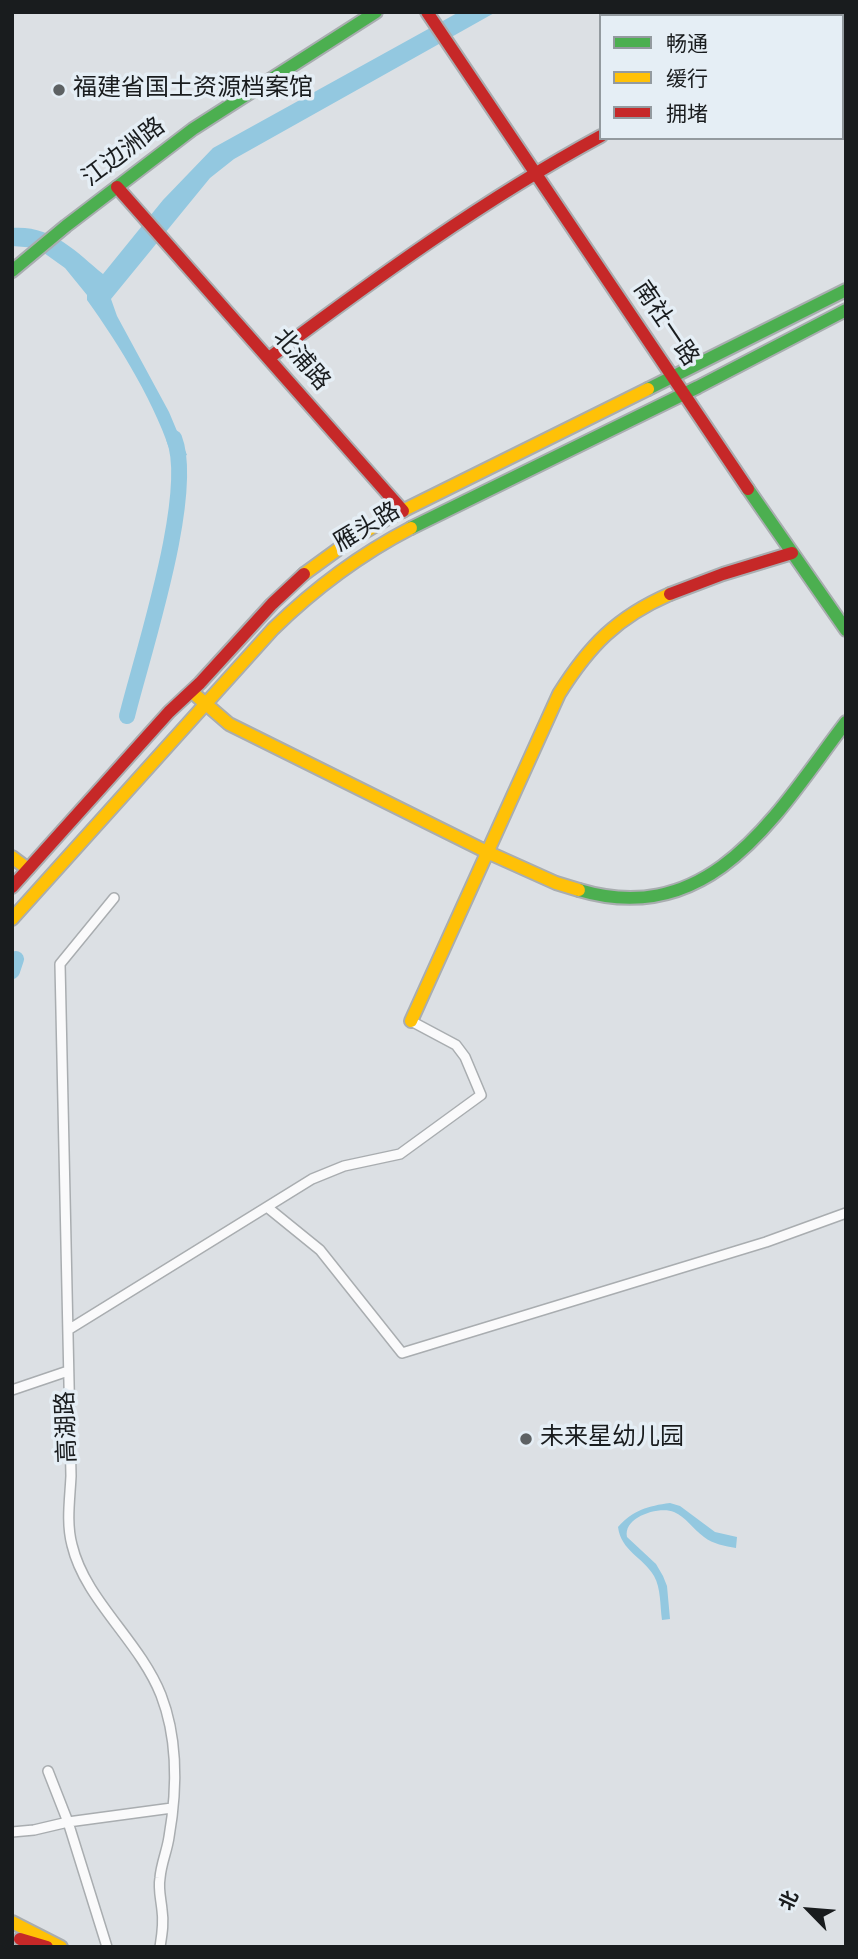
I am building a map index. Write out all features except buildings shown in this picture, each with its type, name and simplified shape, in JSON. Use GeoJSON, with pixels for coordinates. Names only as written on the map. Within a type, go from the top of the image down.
{"type":"FeatureCollection","features":[{"type":"Feature","properties":{"kind":"main road","name":"江边洲路"},"geometry":{"type":"LineString","coordinates":[[12,271],[194,129],[376,12]]}},
{"type":"Feature","properties":{"kind":"main road","name":"南社一路"},"geometry":{"type":"LineString","coordinates":[[427,12],[846,630]]}},
{"type":"Feature","properties":{"kind":"main road"},"geometry":{"type":"LineString","coordinates":[[269,358],[399,261],[533,172],[599,137]]}},
{"type":"Feature","properties":{"kind":"main road","name":"北浦路"},"geometry":{"type":"LineString","coordinates":[[117,187],[403,511]]}},
{"type":"Feature","properties":{"kind":"main road","name":"雁头路"},"geometry":{"type":"LineString","coordinates":[[12,887],[169,712],[192,692],[288,588],[353,538],[846,290]]}},
{"type":"Feature","properties":{"kind":"main road","name":"雁头路"},"geometry":{"type":"LineString","coordinates":[[12,919],[205,703],[290,611],[321,583],[356,558],[421,522],[684,394],[846,310]]}},
{"type":"Feature","properties":{"kind":"main road"},"geometry":{"type":"LineString","coordinates":[[411,1021],[564,684],[578,663],[596,642],[622,620],[655,599],[792,553]]}},
{"type":"Feature","properties":{"kind":"main road"},"geometry":{"type":"LineString","coordinates":[[192,692],[229,724],[487,852],[556,883],[612,897],[652,896],[693,884],[721,869],[758,837],[846,722]]}},
{"type":"Feature","properties":{"kind":"main road"},"geometry":{"type":"LineString","coordinates":[[12,857],[28,869]]}},
{"type":"Feature","properties":{"kind":"main road"},"geometry":{"type":"LineString","coordinates":[[12,1922],[61,1947]]}},
{"type":"Feature","properties":{"kind":"main road"},"geometry":{"type":"LineString","coordinates":[[16,1938],[35,1947]]}},
{"type":"Feature","properties":{"kind":"main road"},"geometry":{"type":"LineString","coordinates":[[16,1938],[47,1947]]}},
{"type":"Feature","properties":{"kind":"street","name":"高湖路"},"geometry":{"type":"LineString","coordinates":[[114,898],[60,964],[70,1531],[72,1547],[89,1587],[135,1647],[160,1693],[173,1742],[172,1808],[169,1838],[160,1878],[163,1923],[160,1947]]}},
{"type":"Feature","properties":{"kind":"street"},"geometry":{"type":"LineString","coordinates":[[68,1330],[312,1179],[334,1169],[400,1154],[481,1095],[465,1057],[456,1045],[411,1021]]}},
{"type":"Feature","properties":{"kind":"street"},"geometry":{"type":"LineString","coordinates":[[267,1207],[320,1250],[402,1353],[766,1242],[846,1213]]}},
{"type":"Feature","properties":{"kind":"street"},"geometry":{"type":"LineString","coordinates":[[12,1390],[68,1371]]}},
{"type":"Feature","properties":{"kind":"street"},"geometry":{"type":"LineString","coordinates":[[48,1771],[68,1822],[107,1947]]}},
{"type":"Feature","properties":{"kind":"street"},"geometry":{"type":"LineString","coordinates":[[12,1832],[172,1808]]}},
{"type":"Feature","properties":{"kind":"water"},"geometry":{"type":"Polygon","coordinates":[[[459,12],[496,12],[234,159],[210,178],[111,299],[117,316],[169,412],[187,455],[173,460],[147,398],[87,300],[87,295],[65,268],[37,248],[12,246],[12,228],[26,228],[51,235],[103,274],[163,200],[213,148],[459,12]]]}},
{"type":"Feature","properties":{"kind":"water"},"geometry":{"type":"Polygon","coordinates":[[[670,1503],[680,1506],[715,1532],[737,1537],[736,1548],[715,1543],[678,1514],[668,1511],[651,1512],[631,1524],[627,1537],[656,1564],[667,1586],[670,1619],[662,1620],[656,1581],[649,1569],[623,1542],[618,1527],[641,1510],[670,1503]]]}},
{"type":"Feature","properties":{"kind":"waterway"},"geometry":{"type":"LineString","coordinates":[[127,716],[173,534],[179,463],[174,438]]}},
{"type":"Feature","properties":{"kind":"waterway"},"geometry":{"type":"LineString","coordinates":[[12,971],[16,959]]}},
{"type":"Feature","properties":{"kind":"traffic: fast"},"geometry":{"type":"LineString","coordinates":[[12,271],[193,129],[376,12]]}},
{"type":"Feature","properties":{"kind":"traffic: fast"},"geometry":{"type":"LineString","coordinates":[[648,389],[846,290]]}},
{"type":"Feature","properties":{"kind":"traffic: fast"},"geometry":{"type":"LineString","coordinates":[[411,528],[698,387],[846,310]]}},
{"type":"Feature","properties":{"kind":"traffic: fast"},"geometry":{"type":"LineString","coordinates":[[748,489],[846,630]]}},
{"type":"Feature","properties":{"kind":"traffic: fast"},"geometry":{"type":"LineString","coordinates":[[579,890],[626,898],[668,893],[704,878],[737,854],[767,825],[846,722]]}},
{"type":"Feature","properties":{"kind":"traffic: slow"},"geometry":{"type":"LineString","coordinates":[[304,574],[348,542],[388,518],[648,389]]}},
{"type":"Feature","properties":{"kind":"traffic: slow"},"geometry":{"type":"LineString","coordinates":[[12,919],[273,629],[338,574],[411,528]]}},
{"type":"Feature","properties":{"kind":"traffic: slow"},"geometry":{"type":"LineString","coordinates":[[411,1021],[559,694],[593,647],[619,623],[670,594]]}},
{"type":"Feature","properties":{"kind":"traffic: slow"},"geometry":{"type":"LineString","coordinates":[[192,692],[229,724],[487,852],[556,883],[579,890]]}},
{"type":"Feature","properties":{"kind":"traffic: slow"},"geometry":{"type":"LineString","coordinates":[[12,857],[28,869]]}},
{"type":"Feature","properties":{"kind":"traffic: slow"},"geometry":{"type":"LineString","coordinates":[[12,1922],[61,1947]]}},
{"type":"Feature","properties":{"kind":"traffic: jam"},"geometry":{"type":"LineString","coordinates":[[427,12],[748,489]]}},
{"type":"Feature","properties":{"kind":"traffic: jam"},"geometry":{"type":"LineString","coordinates":[[269,358],[472,213],[599,137]]}},
{"type":"Feature","properties":{"kind":"traffic: jam"},"geometry":{"type":"LineString","coordinates":[[117,187],[403,511]]}},
{"type":"Feature","properties":{"kind":"traffic: jam"},"geometry":{"type":"LineString","coordinates":[[670,594],[792,553]]}},
{"type":"Feature","properties":{"kind":"traffic: jam"},"geometry":{"type":"LineString","coordinates":[[12,887],[169,712],[304,574]]}},
{"type":"Feature","properties":{"kind":"traffic: jam"},"geometry":{"type":"LineString","coordinates":[[20,1939],[47,1947]]}},
{"type":"Feature","properties":{"kind":"place","name":"福建省国土资源档案馆"},"geometry":{"type":"Point","coordinates":[59,90]}},
{"type":"Feature","properties":{"kind":"place","name":"未来星幼儿园"},"geometry":{"type":"Point","coordinates":[526,1439]}}]}
